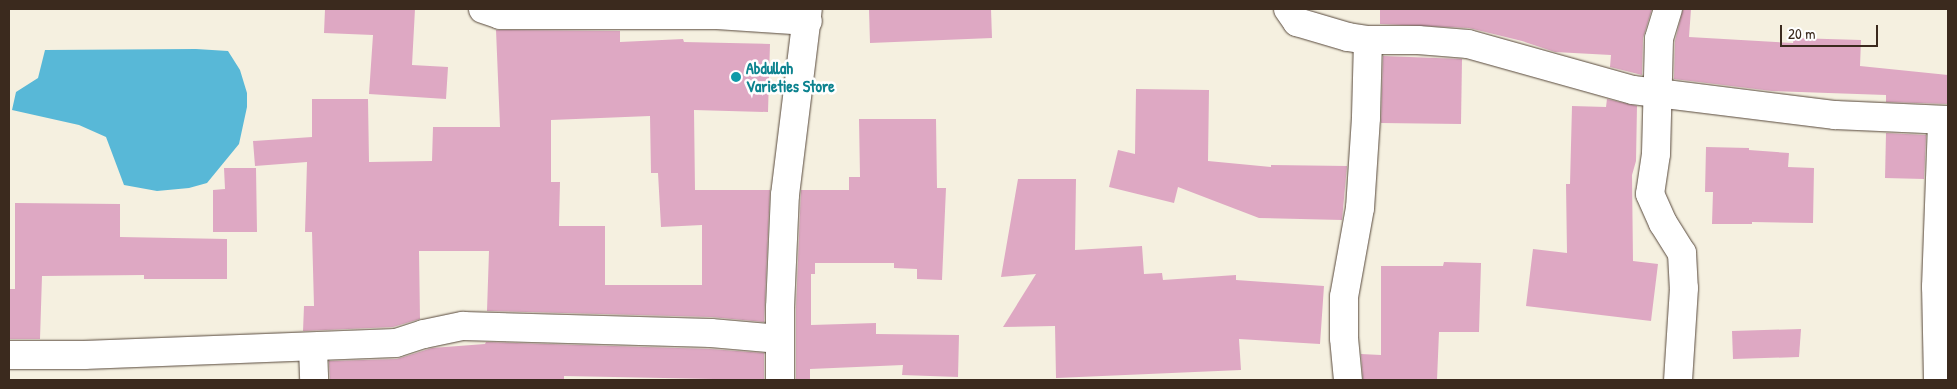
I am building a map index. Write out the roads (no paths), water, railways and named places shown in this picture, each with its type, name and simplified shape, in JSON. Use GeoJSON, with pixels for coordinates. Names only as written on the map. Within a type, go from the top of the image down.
{"type":"FeatureCollection","features":[{"type":"Feature","properties":{"kind":"street"},"geometry":{"type":"LineString","coordinates":[[483,9],[500,15],[808,15],[785,195],[780,380]]}},
{"type":"Feature","properties":{"kind":"street"},"geometry":{"type":"LineString","coordinates":[[1288,9],[1297,22],[1348,37],[1368,40],[1418,40],[1468,44],[1606,83],[1658,93],[1835,116],[1945,120],[1936,287],[1938,380]]}},
{"type":"Feature","properties":{"kind":"street"},"geometry":{"type":"LineString","coordinates":[[1668,9],[1659,39],[1656,154],[1650,194],[1663,223],[1682,253],[1684,288],[1678,380]]}},
{"type":"Feature","properties":{"kind":"street"},"geometry":{"type":"LineString","coordinates":[[1348,380],[1344,338],[1344,296],[1360,208],[1366,118],[1368,40]]}},
{"type":"Feature","properties":{"kind":"street"},"geometry":{"type":"LineString","coordinates":[[9,356],[84,356],[396,343],[424,334],[463,326],[711,333],[780,339]]}},
{"type":"Feature","properties":{"kind":"street"},"geometry":{"type":"LineString","coordinates":[[313,347],[314,380]]}},
{"type":"Feature","properties":{"kind":"water"},"geometry":{"type":"Polygon","coordinates":[[[196,49],[228,51],[240,70],[247,93],[247,107],[239,144],[207,183],[189,188],[157,191],[124,185],[106,137],[79,125],[12,110],[16,92],[38,78],[45,50],[196,49]]]}},
{"type":"Feature","properties":{"kind":"place","name":"Abdullah Varieties Store"},"geometry":{"type":"Point","coordinates":[736,77]}}]}
